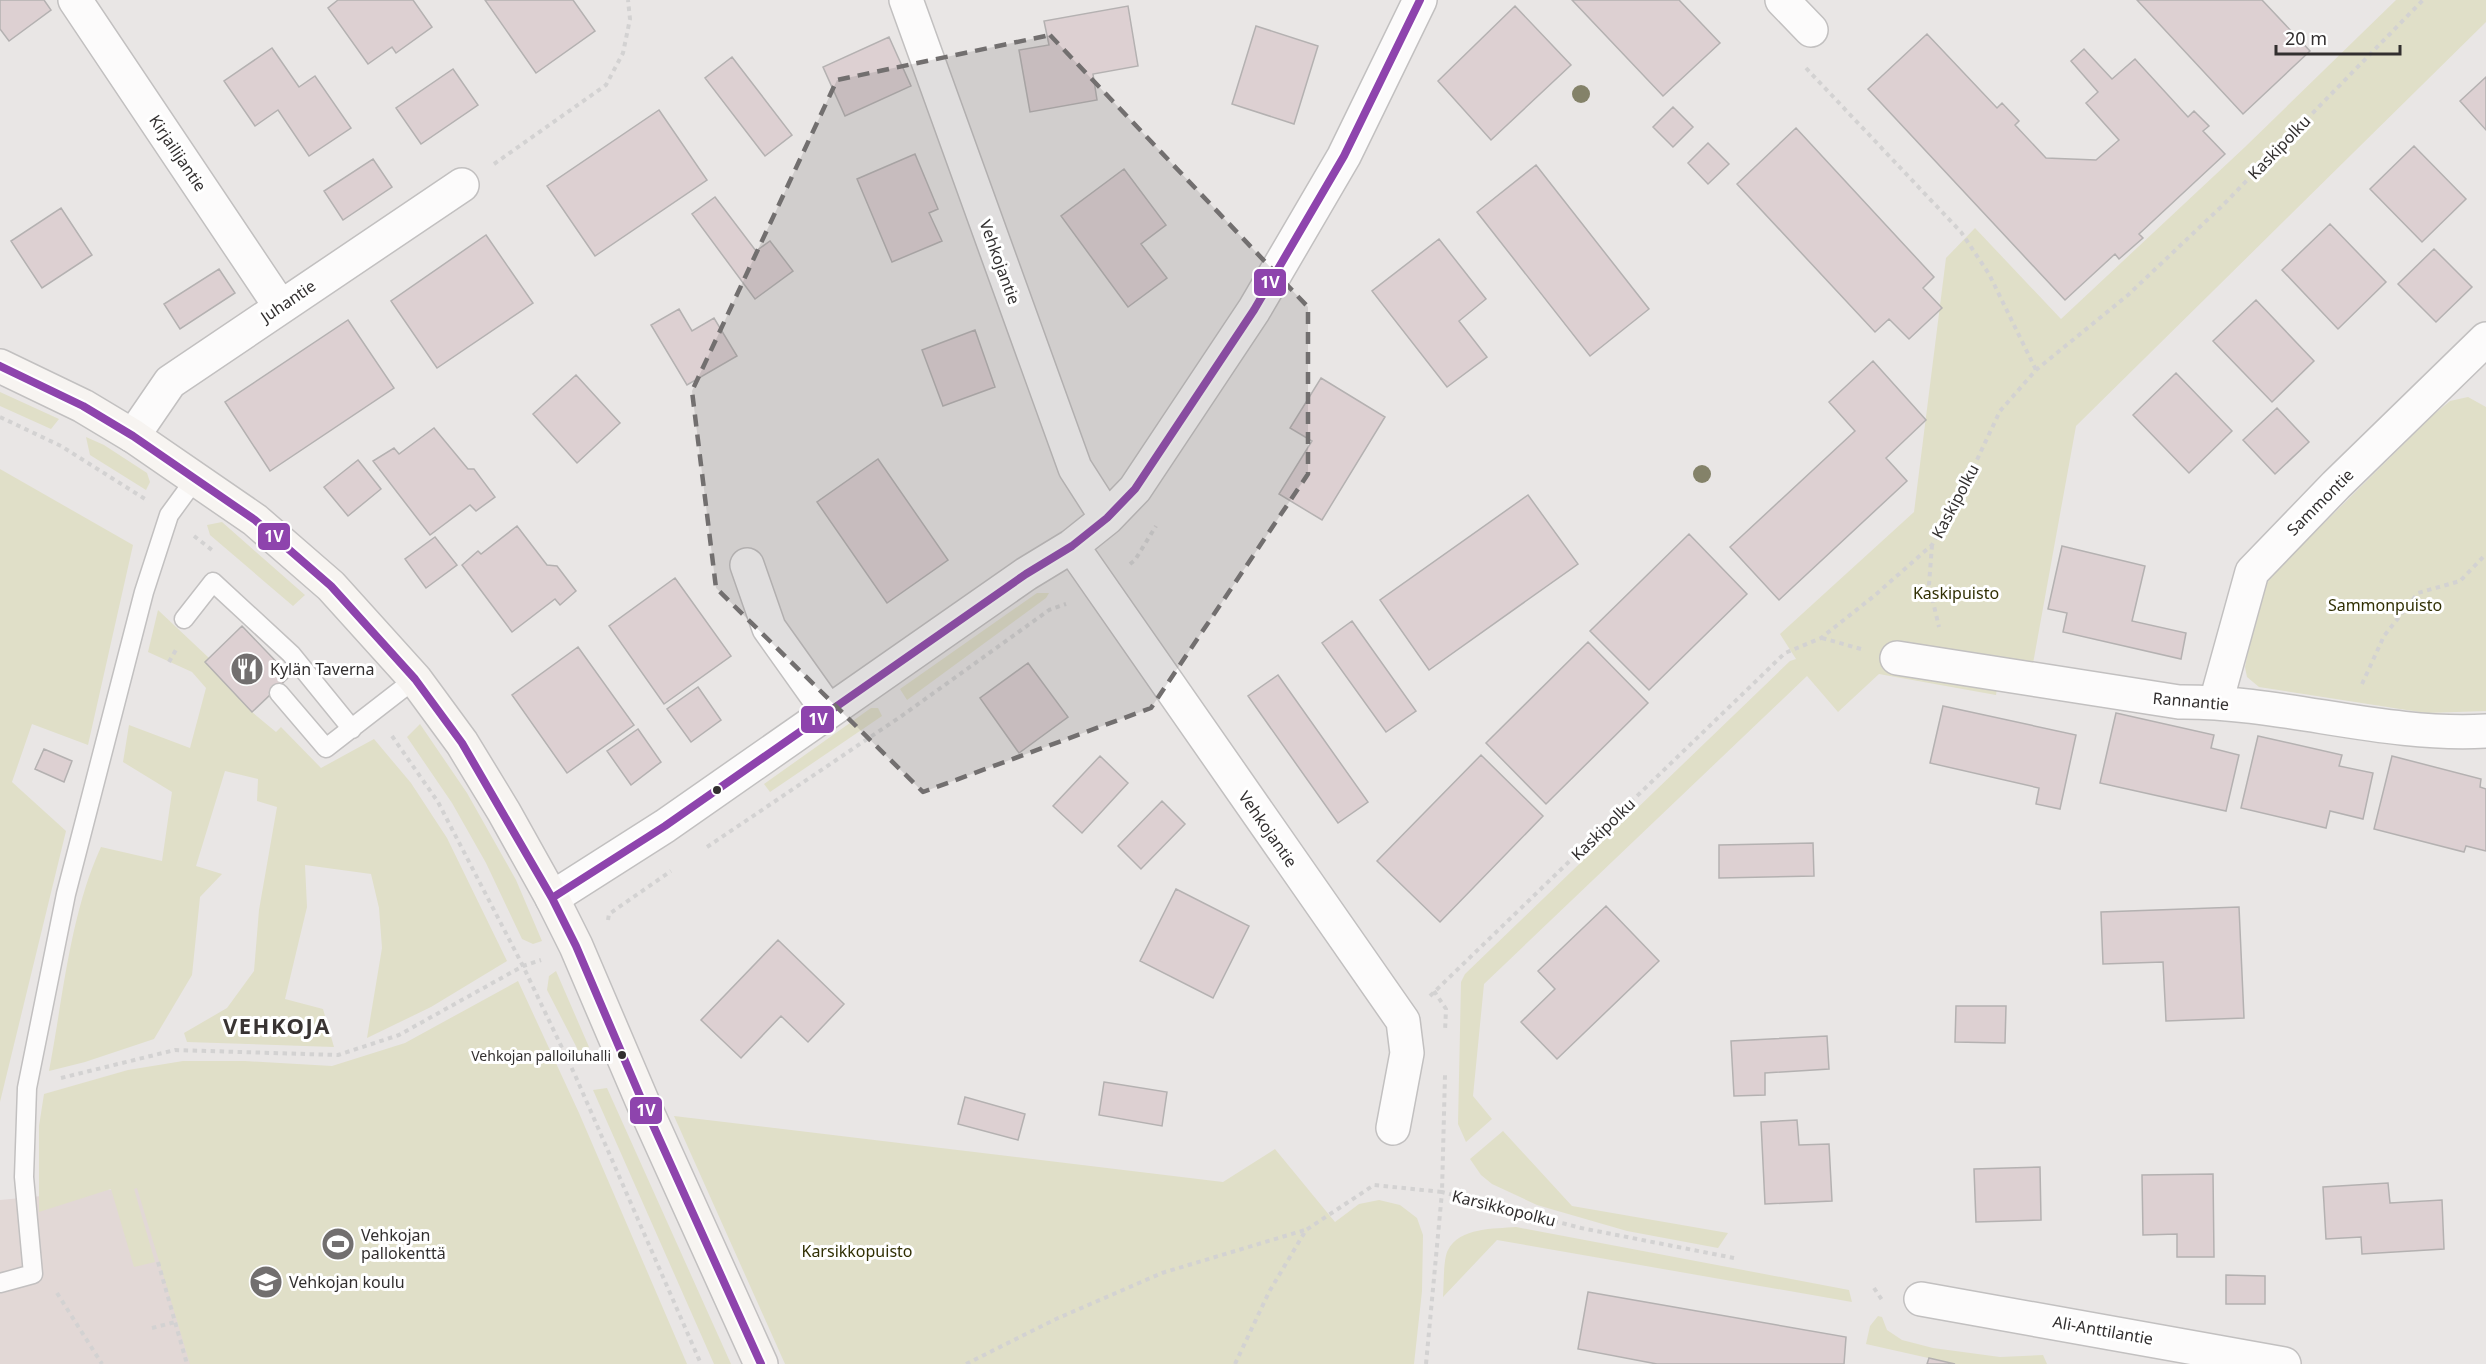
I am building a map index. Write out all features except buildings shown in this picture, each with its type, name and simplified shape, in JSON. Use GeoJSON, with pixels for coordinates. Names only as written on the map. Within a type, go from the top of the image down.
{"type":"FeatureCollection","features":[{"type":"Feature","properties":{"kind":"street","name":"Kirjailijantie"},"geometry":{"type":"LineString","coordinates":[[75,0],[280,306]]}},
{"type":"Feature","properties":{"kind":"street","name":"Vehkojantie"},"geometry":{"type":"LineString","coordinates":[[906,0],[1076,468],[1107,518]]}},
{"type":"Feature","properties":{"kind":"street"},"geometry":{"type":"LineString","coordinates":[[552,898],[665,826],[1026,574],[1072,546],[1107,518],[1136,489],[1254,310],[1344,156],[1420,0]]}},
{"type":"Feature","properties":{"kind":"street"},"geometry":{"type":"LineString","coordinates":[[1782,0],[1811,30]]}},
{"type":"Feature","properties":{"kind":"street","name":"Juhantie"},"geometry":{"type":"LineString","coordinates":[[133,436],[170,382],[462,185]]}},
{"type":"Feature","properties":{"kind":"street","name":"Sammontie"},"geometry":{"type":"LineString","coordinates":[[2216,702],[2252,572],[2336,485],[2484,349]]}},
{"type":"Feature","properties":{"kind":"street"},"geometry":{"type":"LineString","coordinates":[[0,366],[83,406],[133,436],[255,520],[331,586],[415,679],[462,743],[552,898],[576,946],[643,1103],[761,1364]]}},
{"type":"Feature","properties":{"kind":"street","name":"Vehkojantie"},"geometry":{"type":"LineString","coordinates":[[1072,546],[1403,1022],[1407,1053],[1393,1128]]}},
{"type":"Feature","properties":{"kind":"street"},"geometry":{"type":"LineString","coordinates":[[747,565],[769,628],[828,711]]}},
{"type":"Feature","properties":{"kind":"street","name":"Rannantie"},"geometry":{"type":"LineString","coordinates":[[1896,658],[2179,702],[2216,702],[2392,728],[2455,732],[2486,731]]}},
{"type":"Feature","properties":{"kind":"street","name":"Ali-Anttilantie"},"geometry":{"type":"LineString","coordinates":[[1921,1299],[2284,1364]]}},
{"type":"Feature","properties":{"kind":"lane"},"geometry":{"type":"LineString","coordinates":[[0,1283],[33,1274],[24,1177],[27,1088],[66,894],[144,592],[169,515],[196,478]]}},
{"type":"Feature","properties":{"kind":"lane"},"geometry":{"type":"LineString","coordinates":[[184,619],[213,582],[291,654],[352,729]]}},
{"type":"Feature","properties":{"kind":"lane"},"geometry":{"type":"LineString","coordinates":[[279,693],[326,748],[415,679]]}},
{"type":"Feature","properties":{"kind":"path"},"geometry":{"type":"LineString","coordinates":[[462,185],[606,85],[623,54],[630,19],[628,0]]}},
{"type":"Feature","properties":{"kind":"path","name":"Kaskipolku"},"geometry":{"type":"LineString","coordinates":[[1403,1022],[1785,653],[1821,638],[1874,596],[1932,545],[2000,411],[2036,370],[2145,279],[2222,206],[2423,0]]}},
{"type":"Feature","properties":{"kind":"path"},"geometry":{"type":"LineString","coordinates":[[1802,63],[1961,232],[1989,274],[2036,370]]}},
{"type":"Feature","properties":{"kind":"path"},"geometry":{"type":"LineString","coordinates":[[0,417],[61,446],[169,515],[213,552]]}},
{"type":"Feature","properties":{"kind":"path"},"geometry":{"type":"LineString","coordinates":[[1932,545],[1929,585],[1940,629],[1957,668]]}},
{"type":"Feature","properties":{"kind":"path"},"geometry":{"type":"LineString","coordinates":[[2358,722],[2362,684],[2384,636],[2418,593],[2460,581],[2486,554]]}},
{"type":"Feature","properties":{"kind":"path"},"geometry":{"type":"LineString","coordinates":[[374,711],[438,802],[523,966],[575,1075],[701,1364]]}},
{"type":"Feature","properties":{"kind":"path"},"geometry":{"type":"LineString","coordinates":[[27,1088],[100,1067],[175,1050],[338,1055],[399,1035],[523,966]]}},
{"type":"Feature","properties":{"kind":"path"},"geometry":{"type":"LineString","coordinates":[[1434,991],[1446,1009],[1445,1042]]}},
{"type":"Feature","properties":{"kind":"path"},"geometry":{"type":"LineString","coordinates":[[966,1364],[1056,1319],[1162,1273],[1306,1230],[1374,1185],[1442,1192],[1445,1065]]}},
{"type":"Feature","properties":{"kind":"path","name":"Karsikkopolku"},"geometry":{"type":"LineString","coordinates":[[1426,1364],[1442,1192],[1581,1228],[1734,1258]]}},
{"type":"Feature","properties":{"kind":"path"},"geometry":{"type":"LineString","coordinates":[[1235,1364],[1269,1292],[1306,1230]]}},
{"type":"Feature","properties":{"kind":"path"},"geometry":{"type":"LineString","coordinates":[[158,1262],[187,1364]]}},
{"type":"Feature","properties":{"kind":"path"},"geometry":{"type":"LineString","coordinates":[[33,1274],[61,1297],[102,1364]]}},
{"type":"Feature","properties":{"kind":"path"},"geometry":{"type":"LineString","coordinates":[[152,1328],[175,1322]]}},
{"type":"Feature","properties":{"kind":"highlighted area"},"geometry":{"type":"Polygon","coordinates":[[[1050,35],[1308,307],[1308,474],[1151,708],[923,792],[716,588],[692,391],[837,80],[1050,35]]]}},
{"type":"Feature","properties":{"kind":"shaded area"},"geometry":{"type":"Polygon","coordinates":[[[137,1187],[556,1364],[0,1364],[0,1200],[137,1187]]]}},
{"type":"Feature","properties":{"kind":"green space","name":"Kaskipuisto"},"geometry":{"type":"Polygon","coordinates":[[[2396,0],[2486,0],[2486,22],[2076,426],[2028,691],[1997,688],[1996,695],[1879,674],[1838,712],[1807,676],[1484,984],[1473,1096],[1492,1119],[1466,1142],[1458,1124],[1461,982],[1465,974],[1790,661],[1796,659],[1780,634],[1914,512],[1946,258],[1975,228],[2061,319],[2245,147],[2396,0]]]}},
{"type":"Feature","properties":{"kind":"green space"},"geometry":{"type":"Polygon","coordinates":[[[0,392],[59,419],[51,429],[0,406],[0,392]]]}},
{"type":"Feature","properties":{"kind":"green space","name":"Sammonpuisto"},"geometry":{"type":"Polygon","coordinates":[[[2468,397],[2486,407],[2486,711],[2426,713],[2259,687],[2247,677],[2245,667],[2259,596],[2272,575],[2433,415],[2450,401],[2468,397]]]}},
{"type":"Feature","properties":{"kind":"green space"},"geometry":{"type":"Polygon","coordinates":[[[86,437],[104,445],[147,473],[150,482],[146,490],[90,455],[86,437]]]}},
{"type":"Feature","properties":{"kind":"green space"},"geometry":{"type":"Polygon","coordinates":[[[0,469],[133,545],[88,745],[32,724],[12,782],[66,831],[0,1102],[0,469]]]}},
{"type":"Feature","properties":{"kind":"green space"},"geometry":{"type":"Polygon","coordinates":[[[222,522],[305,595],[293,606],[210,535],[207,525],[222,522]]]}},
{"type":"Feature","properties":{"kind":"green space"},"geometry":{"type":"Polygon","coordinates":[[[1037,593],[1049,593],[1046,598],[907,700],[900,689],[1037,593]]]}},
{"type":"Feature","properties":{"kind":"green space"},"geometry":{"type":"Polygon","coordinates":[[[158,610],[209,658],[205,662],[252,712],[276,732],[281,727],[321,768],[374,739],[411,783],[447,838],[507,961],[431,1007],[367,1038],[382,948],[379,908],[371,874],[305,865],[307,907],[285,999],[323,1009],[334,1047],[187,1042],[184,1033],[227,1008],[254,971],[259,910],[277,807],[257,801],[258,779],[225,771],[196,866],[222,874],[200,897],[192,975],[154,1039],[85,1062],[49,1071],[75,928],[90,873],[101,847],[162,861],[172,792],[123,762],[129,725],[190,748],[206,688],[192,672],[148,652],[158,610]]]}},
{"type":"Feature","properties":{"kind":"green space"},"geometry":{"type":"Polygon","coordinates":[[[871,708],[878,708],[882,716],[770,792],[764,784],[871,708]]]}},
{"type":"Feature","properties":{"kind":"green space"},"geometry":{"type":"Polygon","coordinates":[[[420,724],[467,793],[516,880],[542,941],[533,944],[522,939],[486,863],[452,803],[407,737],[420,724]]]}},
{"type":"Feature","properties":{"kind":"green space"},"geometry":{"type":"Polygon","coordinates":[[[556,971],[589,1047],[579,1052],[547,990],[549,976],[556,971]]]}},
{"type":"Feature","properties":{"kind":"green space"},"geometry":{"type":"Polygon","coordinates":[[[518,981],[579,1113],[687,1364],[190,1364],[137,1188],[134,1189],[155,1262],[134,1267],[111,1189],[39,1212],[39,1126],[44,1094],[128,1070],[183,1061],[245,1061],[332,1066],[405,1043],[518,981]]]}},
{"type":"Feature","properties":{"kind":"green space"},"geometry":{"type":"Polygon","coordinates":[[[607,1088],[731,1364],[714,1364],[593,1090],[607,1088]]]}},
{"type":"Feature","properties":{"kind":"green space","name":"Karsikkopuisto"},"geometry":{"type":"Polygon","coordinates":[[[674,1116],[1223,1182],[1275,1149],[1335,1222],[1359,1204],[1379,1200],[1400,1205],[1417,1218],[1423,1235],[1422,1291],[1414,1364],[785,1364],[674,1116]]]}},
{"type":"Feature","properties":{"kind":"green space"},"geometry":{"type":"Polygon","coordinates":[[[1503,1131],[1572,1206],[1728,1233],[1718,1248],[1627,1231],[1537,1205],[1492,1184],[1481,1175],[1470,1159],[1503,1131]]]}},
{"type":"Feature","properties":{"kind":"green space"},"geometry":{"type":"Polygon","coordinates":[[[1516,1227],[1849,1290],[1852,1302],[1497,1240],[1443,1297],[1445,1260],[1453,1242],[1469,1233],[1516,1227]]]}},
{"type":"Feature","properties":{"kind":"green space"},"geometry":{"type":"Polygon","coordinates":[[[1878,1316],[1882,1317],[1887,1330],[1902,1340],[1933,1348],[2000,1357],[2043,1355],[2047,1364],[1955,1364],[1866,1344],[1870,1326],[1878,1316]]]}},
{"type":"Feature","properties":{"kind":"transit line","name":"1V"},"geometry":{"type":"LineString","coordinates":[[552,898],[665,826],[1026,574],[1072,546],[1107,518],[1135,489],[1254,310],[1344,156],[1420,0]]}},
{"type":"Feature","properties":{"kind":"transit line","name":"1V"},"geometry":{"type":"LineString","coordinates":[[0,366],[83,406],[133,436],[255,520],[331,586],[415,679],[462,743],[552,898],[576,946],[643,1103],[761,1364]]}},
{"type":"Feature","properties":{"kind":"place","name":"Kylän Taverna"},"geometry":{"type":"Point","coordinates":[247,669]}},
{"type":"Feature","properties":{"kind":"place","name":"Vehkojan palloiluhalli"},"geometry":{"type":"Point","coordinates":[622,1055]}},
{"type":"Feature","properties":{"kind":"place","name":"Vehkojan pallokenttä"},"geometry":{"type":"Point","coordinates":[338,1244]}},
{"type":"Feature","properties":{"kind":"place","name":"Vehkojan koulu"},"geometry":{"type":"Point","coordinates":[266,1282]}},
{"type":"Feature","properties":{"kind":"district","name":"VEHKOJA"},"geometry":{"type":"Point","coordinates":[277,1026]}}]}
